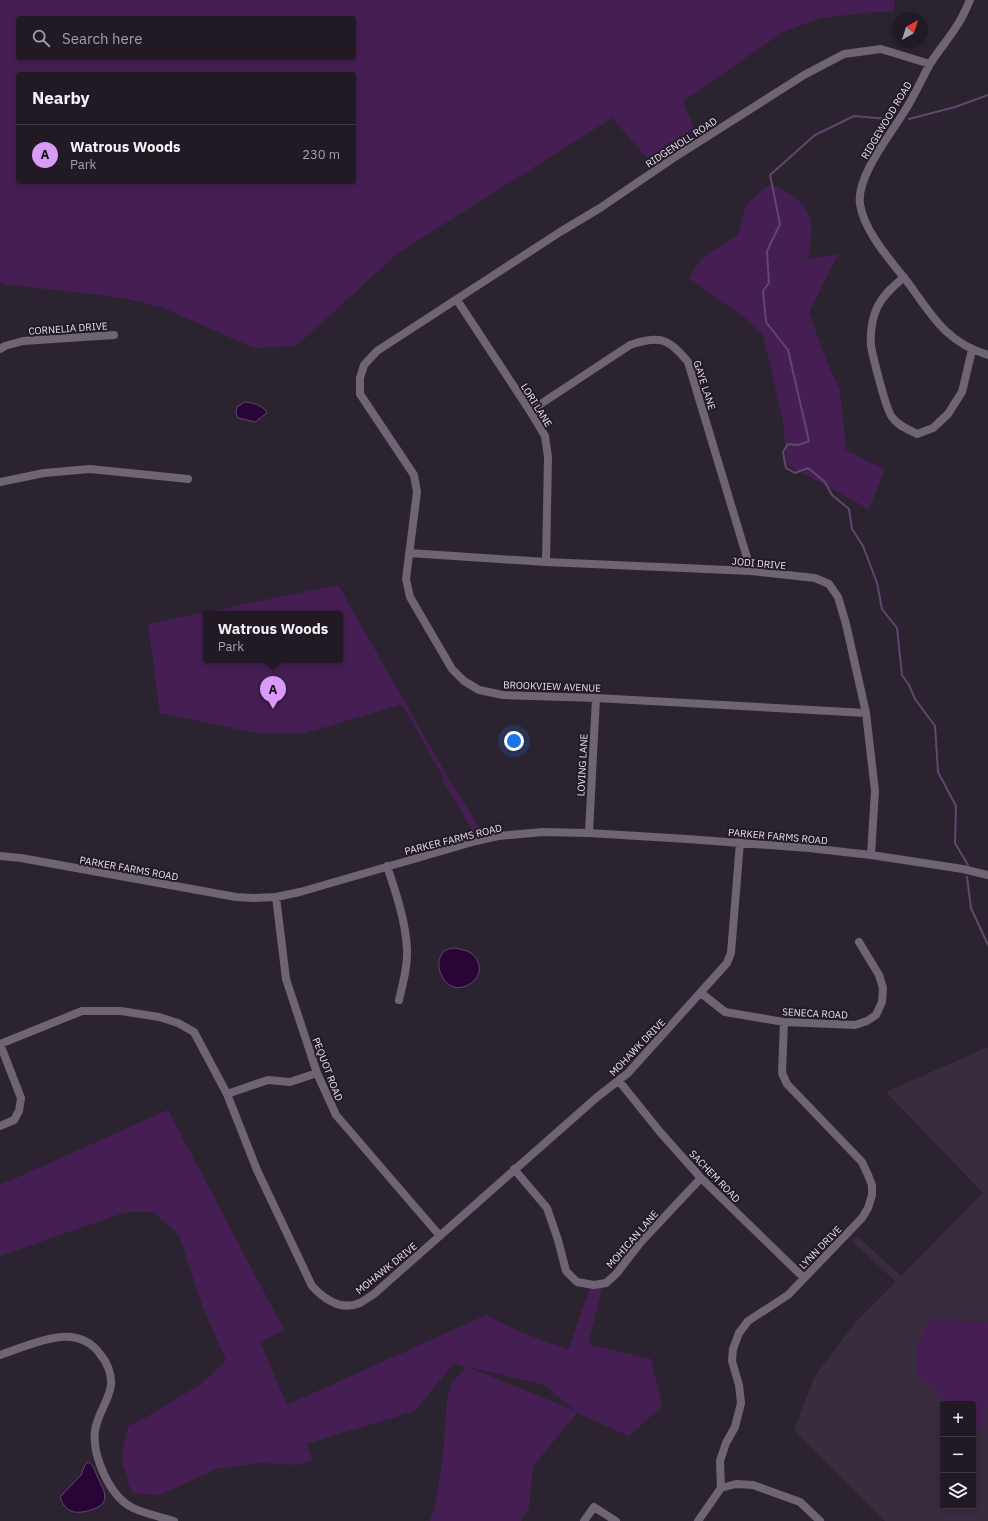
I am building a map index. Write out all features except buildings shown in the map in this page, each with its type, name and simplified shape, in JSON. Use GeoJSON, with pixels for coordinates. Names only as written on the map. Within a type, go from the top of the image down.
{"type":"FeatureCollection","features":[{"type":"Feature","properties":{"kind":"street","name":"RIDGEWOOD ROAD"},"geometry":{"type":"LineString","coordinates":[[970,0],[957,26],[930,64],[905,111],[877,154],[864,180],[860,202],[864,219],[882,248],[941,326],[954,339],[972,350],[988,355]]}},
{"type":"Feature","properties":{"kind":"street","name":"RIDGENOLL ROAD"},"geometry":{"type":"LineString","coordinates":[[457,300],[560,232],[600,208],[672,159],[804,75],[844,54],[881,49],[930,64]]}},
{"type":"Feature","properties":{"kind":"street"},"geometry":{"type":"LineString","coordinates":[[904,278],[886,292],[878,305],[872,323],[871,346],[891,416],[901,426],[917,434],[933,428],[948,414],[962,392],[972,350]]}},
{"type":"Feature","properties":{"kind":"street","name":"LORI LANE"},"geometry":{"type":"LineString","coordinates":[[457,300],[545,436],[548,457],[546,562]]}},
{"type":"Feature","properties":{"kind":"street","name":"BROOKVIEW AVENUE"},"geometry":{"type":"LineString","coordinates":[[457,300],[377,351],[364,365],[360,378],[360,394],[414,475],[417,492],[406,579],[410,597],[452,669],[464,681],[479,690],[503,696],[596,698],[866,713]]}},
{"type":"Feature","properties":{"kind":"street","name":"CORNELIA DRIVE"},"geometry":{"type":"LineString","coordinates":[[0,350],[5,346],[23,341],[114,335]]}},
{"type":"Feature","properties":{"kind":"street","name":"GAYE LANE"},"geometry":{"type":"LineString","coordinates":[[530,411],[630,344],[645,340],[663,340],[676,347],[688,362],[751,571]]}},
{"type":"Feature","properties":{"kind":"street"},"geometry":{"type":"LineString","coordinates":[[0,482],[44,473],[90,469],[188,479]]}},
{"type":"Feature","properties":{"kind":"street","name":"JODI DRIVE"},"geometry":{"type":"LineString","coordinates":[[409,553],[546,562],[751,571],[815,578],[829,584],[838,597],[846,624],[866,713],[875,791],[871,855]]}},
{"type":"Feature","properties":{"kind":"street","name":"LOVING LANE"},"geometry":{"type":"LineString","coordinates":[[589,833],[596,698]]}},
{"type":"Feature","properties":{"kind":"street","name":"PARKER FARMS ROAD"},"geometry":{"type":"LineString","coordinates":[[0,856],[21,858],[254,898],[276,897],[300,892],[387,866],[498,836],[543,832],[589,833],[740,842],[871,855],[963,869],[988,875]]}},
{"type":"Feature","properties":{"kind":"street","name":"MOHAWK DRIVE"},"geometry":{"type":"LineString","coordinates":[[0,1044],[82,1011],[121,1011],[159,1017],[178,1023],[194,1032],[227,1094],[257,1170],[312,1286],[321,1296],[332,1303],[346,1305],[359,1303],[374,1294],[514,1169],[596,1098],[628,1073],[727,963],[731,953],[740,842]]}},
{"type":"Feature","properties":{"kind":"street"},"geometry":{"type":"LineString","coordinates":[[387,866],[402,913],[407,948],[405,976],[399,1000]]}},
{"type":"Feature","properties":{"kind":"street","name":"PEQUOT ROAD"},"geometry":{"type":"LineString","coordinates":[[276,897],[286,979],[317,1074],[336,1115],[440,1236]]}},
{"type":"Feature","properties":{"kind":"street","name":"SENECA ROAD"},"geometry":{"type":"LineString","coordinates":[[701,993],[725,1012],[784,1022],[855,1025],[867,1021],[876,1015],[882,1002],[883,988],[877,970],[859,942]]}},
{"type":"Feature","properties":{"kind":"street","name":"LYNN DRIVE"},"geometry":{"type":"LineString","coordinates":[[721,1488],[720,1461],[726,1443],[735,1427],[741,1403],[739,1385],[732,1361],[733,1349],[739,1333],[748,1321],[788,1295],[862,1218],[868,1208],[872,1195],[872,1185],[862,1162],[787,1084],[782,1073],[784,1022]]}},
{"type":"Feature","properties":{"kind":"street"},"geometry":{"type":"LineString","coordinates":[[0,1044],[21,1098],[19,1110],[14,1120],[0,1126]]}},
{"type":"Feature","properties":{"kind":"street"},"geometry":{"type":"LineString","coordinates":[[227,1094],[268,1080],[290,1082],[317,1074]]}},
{"type":"Feature","properties":{"kind":"street","name":"SACHEM ROAD"},"geometry":{"type":"LineString","coordinates":[[619,1081],[660,1132],[701,1178],[804,1278]]}},
{"type":"Feature","properties":{"kind":"street","name":"MOHICAN LANE"},"geometry":{"type":"LineString","coordinates":[[514,1169],[547,1208],[558,1240],[566,1271],[577,1282],[594,1285],[606,1283],[617,1273],[640,1243],[701,1178]]}},
{"type":"Feature","properties":{"kind":"street"},"geometry":{"type":"LineString","coordinates":[[0,1355],[63,1336],[75,1337],[92,1344],[105,1360],[111,1383],[110,1392],[98,1417],[95,1431],[95,1446],[105,1475],[114,1493],[123,1502],[134,1508],[174,1521]]}},
{"type":"Feature","properties":{"kind":"street"},"geometry":{"type":"LineString","coordinates":[[698,1521],[721,1488],[736,1484],[753,1485],[800,1502],[820,1521]]}},
{"type":"Feature","properties":{"kind":"street"},"geometry":{"type":"LineString","coordinates":[[584,1521],[594,1507],[616,1521]]}},
{"type":"Feature","properties":{"kind":"shaded area"},"geometry":{"type":"Polygon","coordinates":[[[0,0],[895,0],[893,12],[874,12],[821,18],[783,32],[683,101],[694,129],[651,162],[612,118],[398,253],[296,346],[254,348],[166,309],[125,298],[3,284],[0,281],[0,0]]]}},
{"type":"Feature","properties":{"kind":"shaded area"},"geometry":{"type":"Polygon","coordinates":[[[771,184],[788,193],[802,203],[810,217],[811,240],[808,259],[838,254],[809,312],[825,357],[840,391],[846,450],[885,470],[869,509],[787,465],[783,421],[763,335],[748,320],[689,278],[700,261],[708,254],[737,236],[745,209],[755,197],[771,184]]]}},
{"type":"Feature","properties":{"kind":"shaded area"},"geometry":{"type":"Polygon","coordinates":[[[245,402],[260,406],[267,413],[255,422],[238,418],[236,413],[237,407],[245,402]]]}},
{"type":"Feature","properties":{"kind":"shaded area"},"geometry":{"type":"Polygon","coordinates":[[[338,585],[447,776],[480,829],[473,831],[442,779],[444,778],[402,704],[303,734],[256,733],[160,713],[148,624],[203,613],[203,663],[343,663],[343,611],[211,611],[338,585]]]}},
{"type":"Feature","properties":{"kind":"shaded area"},"geometry":{"type":"Polygon","coordinates":[[[455,948],[467,951],[473,955],[479,964],[476,979],[466,986],[457,988],[449,985],[443,979],[439,963],[441,955],[446,950],[455,948]]]}},
{"type":"Feature","properties":{"kind":"shaded area"},"geometry":{"type":"Polygon","coordinates":[[[988,1047],[988,1521],[885,1521],[794,1430],[815,1376],[856,1322],[896,1282],[852,1241],[857,1236],[901,1276],[983,1193],[886,1092],[988,1047]]]}},
{"type":"Feature","properties":{"kind":"shaded area"},"geometry":{"type":"Polygon","coordinates":[[[168,1110],[284,1330],[260,1342],[287,1405],[486,1315],[527,1334],[569,1349],[592,1281],[604,1280],[588,1344],[651,1359],[662,1406],[629,1436],[577,1413],[533,1466],[529,1508],[521,1521],[430,1521],[436,1501],[443,1454],[447,1402],[451,1384],[466,1367],[454,1363],[415,1411],[306,1444],[313,1460],[299,1465],[260,1463],[217,1469],[159,1495],[132,1493],[121,1458],[128,1426],[145,1418],[201,1384],[226,1360],[202,1305],[179,1235],[153,1212],[126,1212],[0,1256],[0,1185],[168,1110]],[[470,1367],[576,1411],[544,1385],[470,1367]]]}},
{"type":"Feature","properties":{"kind":"shaded area"},"geometry":{"type":"Polygon","coordinates":[[[928,1319],[988,1322],[988,1403],[981,1430],[976,1426],[976,1401],[946,1401],[917,1376],[916,1352],[928,1319]]]}},
{"type":"Feature","properties":{"kind":"shaded area"},"geometry":{"type":"Polygon","coordinates":[[[88,1462],[93,1467],[103,1489],[105,1498],[102,1504],[95,1509],[84,1512],[74,1512],[65,1507],[60,1497],[81,1475],[85,1465],[88,1462]]]}},
{"type":"Feature","properties":{"kind":"waterway"},"geometry":{"type":"LineString","coordinates":[[909,119],[955,107],[988,95]]}},
{"type":"Feature","properties":{"kind":"waterway"},"geometry":{"type":"LineString","coordinates":[[888,119],[854,116],[815,135],[770,175],[780,224],[767,251],[769,283],[763,291],[766,322],[788,350],[809,441],[798,445],[788,444],[783,452],[786,468],[795,473],[808,468],[825,482],[832,495],[849,509],[852,529],[863,546],[877,583],[882,609],[897,628],[902,675],[909,685],[915,699],[935,726],[938,772],[956,806],[955,843],[968,865]]}},
{"type":"Feature","properties":{"kind":"waterway"},"geometry":{"type":"LineString","coordinates":[[967,877],[971,908],[988,945]]}},
{"type":"Feature","properties":{"kind":"place","name":"Watrous Woods"},"geometry":{"type":"Point","coordinates":[273,709]}}]}
